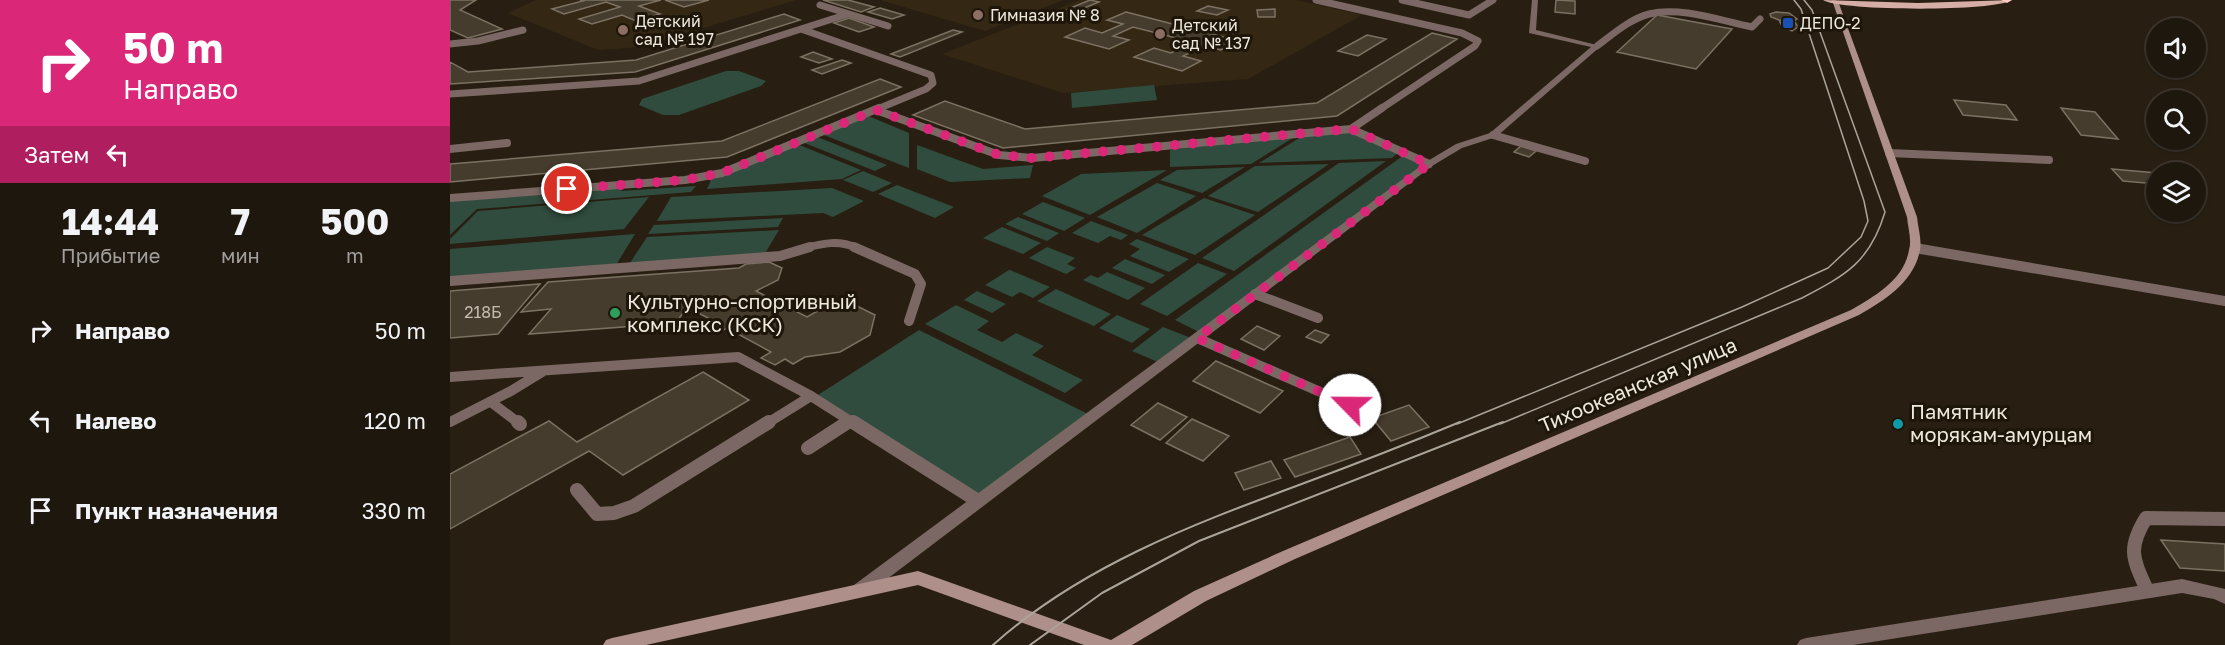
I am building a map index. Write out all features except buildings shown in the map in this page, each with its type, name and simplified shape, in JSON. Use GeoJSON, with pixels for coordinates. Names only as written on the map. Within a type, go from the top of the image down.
{"type":"FeatureCollection","features":[{"type":"Feature","properties":{"kind":"main road"},"geometry":{"type":"LineString","coordinates":[[1915,248],[1912,217],[1832,0],[1919,7],[1973,5],[2007,0]]}},
{"type":"Feature","properties":{"kind":"main road","name":"Тихоокеанская улица"},"geometry":{"type":"LineString","coordinates":[[1117,645],[1200,596],[1288,555],[1819,330],[1867,307],[1894,286],[1910,265],[1915,248]]}},
{"type":"Feature","properties":{"kind":"main road"},"geometry":{"type":"LineString","coordinates":[[612,645],[918,578],[1105,645]]}},
{"type":"Feature","properties":{"kind":"street"},"geometry":{"type":"LineString","coordinates":[[1535,0],[1532,31],[1597,46]]}},
{"type":"Feature","properties":{"kind":"street"},"geometry":{"type":"LineString","coordinates":[[860,591],[1429,164],[1459,146],[1493,135],[1597,46]]}},
{"type":"Feature","properties":{"kind":"street"},"geometry":{"type":"LineString","coordinates":[[1806,645],[2147,590],[2182,586],[2217,593],[2225,597]]}},
{"type":"Feature","properties":{"kind":"lane"},"geometry":{"type":"LineString","coordinates":[[876,110],[999,155],[1032,158],[1351,129],[1475,46],[1478,41],[1462,33],[1317,0]]}},
{"type":"Feature","properties":{"kind":"lane"},"geometry":{"type":"LineString","coordinates":[[1402,0],[1469,15],[1493,0]]}},
{"type":"Feature","properties":{"kind":"lane"},"geometry":{"type":"LineString","coordinates":[[820,5],[888,26]]}},
{"type":"Feature","properties":{"kind":"lane"},"geometry":{"type":"LineString","coordinates":[[1597,46],[1627,23],[1651,14],[1667,13],[1752,27],[1760,19]]}},
{"type":"Feature","properties":{"kind":"lane"},"geometry":{"type":"LineString","coordinates":[[450,94],[639,81],[848,14]]}},
{"type":"Feature","properties":{"kind":"lane"},"geometry":{"type":"LineString","coordinates":[[450,198],[685,180],[713,175],[876,110],[926,89],[933,83],[931,75],[801,29]]}},
{"type":"Feature","properties":{"kind":"lane"},"geometry":{"type":"LineString","coordinates":[[450,44],[478,41],[523,30]]}},
{"type":"Feature","properties":{"kind":"lane"},"geometry":{"type":"LineString","coordinates":[[1351,129],[1429,164]]}},
{"type":"Feature","properties":{"kind":"lane"},"geometry":{"type":"LineString","coordinates":[[1493,135],[1585,161]]}},
{"type":"Feature","properties":{"kind":"lane"},"geometry":{"type":"LineString","coordinates":[[450,149],[507,143]]}},
{"type":"Feature","properties":{"kind":"lane"},"geometry":{"type":"LineString","coordinates":[[1889,153],[2049,160]]}},
{"type":"Feature","properties":{"kind":"lane"},"geometry":{"type":"LineString","coordinates":[[450,281],[780,256],[819,244],[843,242],[915,274],[921,284],[909,321]]}},
{"type":"Feature","properties":{"kind":"lane"},"geometry":{"type":"LineString","coordinates":[[1915,248],[2225,301]]}},
{"type":"Feature","properties":{"kind":"lane"},"geometry":{"type":"LineString","coordinates":[[1255,294],[1318,318]]}},
{"type":"Feature","properties":{"kind":"lane"},"geometry":{"type":"LineString","coordinates":[[1197,338],[1350,405]]}},
{"type":"Feature","properties":{"kind":"lane"},"geometry":{"type":"LineString","coordinates":[[450,377],[738,357],[811,396],[978,501]]}},
{"type":"Feature","properties":{"kind":"lane"},"geometry":{"type":"LineString","coordinates":[[450,422],[491,402],[544,370]]}},
{"type":"Feature","properties":{"kind":"lane"},"geometry":{"type":"LineString","coordinates":[[577,490],[597,514],[614,513],[634,506],[811,396]]}},
{"type":"Feature","properties":{"kind":"lane"},"geometry":{"type":"LineString","coordinates":[[491,402],[520,424]]}},
{"type":"Feature","properties":{"kind":"lane"},"geometry":{"type":"LineString","coordinates":[[808,448],[850,421]]}},
{"type":"Feature","properties":{"kind":"lane"},"geometry":{"type":"LineString","coordinates":[[2147,590],[2131,552],[2134,537],[2146,518],[2225,519]]}},
{"type":"Feature","properties":{"kind":"shaded area","name":"Детский сад № 197"},"geometry":{"type":"Polygon","coordinates":[[[536,0],[796,0],[640,47],[598,50],[508,13],[536,0]]]}},
{"type":"Feature","properties":{"kind":"shaded area","name":"Гимназия № 8"},"geometry":{"type":"Polygon","coordinates":[[[880,0],[1063,0],[985,31],[880,0]]]}},
{"type":"Feature","properties":{"kind":"shaded area","name":"Детский сад № 137"},"geometry":{"type":"Polygon","coordinates":[[[1080,0],[1296,0],[1362,15],[1248,79],[1063,93],[942,54],[1080,0]]]}},
{"type":"Feature","properties":{"kind":"green space"},"geometry":{"type":"Polygon","coordinates":[[[726,71],[739,71],[766,81],[761,86],[679,115],[663,115],[639,105],[642,99],[726,71]]]}},
{"type":"Feature","properties":{"kind":"green space"},"geometry":{"type":"Polygon","coordinates":[[[1154,85],[1157,100],[1072,108],[1071,93],[1154,85]]]}},
{"type":"Feature","properties":{"kind":"green space"},"geometry":{"type":"Polygon","coordinates":[[[866,115],[909,133],[909,168],[821,134],[866,115]]]}},
{"type":"Feature","properties":{"kind":"green space"},"geometry":{"type":"Polygon","coordinates":[[[1351,131],[1399,152],[1392,158],[1259,163],[1304,135],[1351,131]]]}},
{"type":"Feature","properties":{"kind":"green space"},"geometry":{"type":"Polygon","coordinates":[[[815,136],[887,165],[875,171],[802,142],[815,136]]]}},
{"type":"Feature","properties":{"kind":"green space"},"geometry":{"type":"Polygon","coordinates":[[[1296,136],[1251,164],[1170,167],[1170,150],[1296,136]]]}},
{"type":"Feature","properties":{"kind":"green space"},"geometry":{"type":"Polygon","coordinates":[[[797,144],[861,170],[842,179],[707,189],[711,180],[797,144]]]}},
{"type":"Feature","properties":{"kind":"green space"},"geometry":{"type":"Polygon","coordinates":[[[917,145],[983,169],[1033,165],[1030,178],[950,182],[917,169],[917,145]]]}},
{"type":"Feature","properties":{"kind":"green space"},"geometry":{"type":"Polygon","coordinates":[[[1404,155],[1424,164],[1199,332],[1175,320],[1404,155]]]}},
{"type":"Feature","properties":{"kind":"green space"},"geometry":{"type":"Polygon","coordinates":[[[1386,161],[1234,271],[1202,258],[1339,163],[1386,161]]]}},
{"type":"Feature","properties":{"kind":"green space"},"geometry":{"type":"Polygon","coordinates":[[[1329,164],[1258,212],[1208,196],[1255,166],[1329,164]]]}},
{"type":"Feature","properties":{"kind":"green space"},"geometry":{"type":"Polygon","coordinates":[[[1245,167],[1202,193],[1160,180],[1177,170],[1245,167]]]}},
{"type":"Feature","properties":{"kind":"green space"},"geometry":{"type":"Polygon","coordinates":[[[1167,170],[1090,215],[1042,196],[1081,174],[1167,170]]]}},
{"type":"Feature","properties":{"kind":"green space"},"geometry":{"type":"Polygon","coordinates":[[[863,171],[892,183],[873,192],[843,180],[863,171]]]}},
{"type":"Feature","properties":{"kind":"green space"},"geometry":{"type":"Polygon","coordinates":[[[1157,183],[1196,196],[1137,233],[1097,217],[1157,183]]]}},
{"type":"Feature","properties":{"kind":"green space"},"geometry":{"type":"Polygon","coordinates":[[[897,185],[954,207],[935,218],[878,194],[897,185]]]}},
{"type":"Feature","properties":{"kind":"green space"},"geometry":{"type":"Polygon","coordinates":[[[696,186],[691,192],[477,209],[450,235],[450,199],[624,187],[621,191],[696,186]]]}},
{"type":"Feature","properties":{"kind":"green space"},"geometry":{"type":"Polygon","coordinates":[[[832,188],[864,201],[833,217],[823,213],[657,221],[671,197],[832,188]]]}},
{"type":"Feature","properties":{"kind":"green space"},"geometry":{"type":"Polygon","coordinates":[[[649,197],[624,229],[450,244],[450,239],[478,211],[649,197]]]}},
{"type":"Feature","properties":{"kind":"green space"},"geometry":{"type":"Polygon","coordinates":[[[1204,198],[1255,215],[1195,255],[1142,235],[1204,198]]]}},
{"type":"Feature","properties":{"kind":"green space"},"geometry":{"type":"Polygon","coordinates":[[[1043,202],[1085,218],[1064,231],[1022,214],[1043,202]]]}},
{"type":"Feature","properties":{"kind":"green space"},"geometry":{"type":"Polygon","coordinates":[[[1018,217],[1059,233],[1047,241],[1005,224],[1018,217]]]}},
{"type":"Feature","properties":{"kind":"green space"},"geometry":{"type":"Polygon","coordinates":[[[783,218],[778,227],[648,234],[654,225],[783,218]]]}},
{"type":"Feature","properties":{"kind":"green space"},"geometry":{"type":"Polygon","coordinates":[[[1091,221],[1128,235],[1121,240],[1110,236],[1098,243],[1072,233],[1091,221]]]}},
{"type":"Feature","properties":{"kind":"green space"},"geometry":{"type":"Polygon","coordinates":[[[1002,227],[1041,243],[1023,254],[983,238],[1002,227]]]}},
{"type":"Feature","properties":{"kind":"green space"},"geometry":{"type":"Polygon","coordinates":[[[779,230],[764,255],[628,266],[647,237],[779,230]]]}},
{"type":"Feature","properties":{"kind":"green space"},"geometry":{"type":"Polygon","coordinates":[[[635,234],[616,265],[450,278],[450,249],[635,234]]]}},
{"type":"Feature","properties":{"kind":"green space"},"geometry":{"type":"Polygon","coordinates":[[[1137,239],[1189,259],[1169,272],[1130,256],[1140,249],[1129,244],[1137,239]]]}},
{"type":"Feature","properties":{"kind":"green space"},"geometry":{"type":"Polygon","coordinates":[[[1047,247],[1075,258],[1067,264],[1076,268],[1066,274],[1029,258],[1047,247]]]}},
{"type":"Feature","properties":{"kind":"green space"},"geometry":{"type":"Polygon","coordinates":[[[1125,259],[1165,275],[1152,284],[1112,268],[1125,259]]]}},
{"type":"Feature","properties":{"kind":"green space"},"geometry":{"type":"Polygon","coordinates":[[[1198,263],[1227,274],[1167,316],[1140,304],[1198,263]]]}},
{"type":"Feature","properties":{"kind":"green space"},"geometry":{"type":"Polygon","coordinates":[[[1009,270],[1050,287],[1033,298],[1020,292],[1012,297],[985,285],[1009,270]]]}},
{"type":"Feature","properties":{"kind":"green space"},"geometry":{"type":"Polygon","coordinates":[[[1107,272],[1145,288],[1128,300],[1083,280],[1091,275],[1098,278],[1107,272]]]}},
{"type":"Feature","properties":{"kind":"green space"},"geometry":{"type":"Polygon","coordinates":[[[1056,289],[1111,314],[1094,326],[1037,301],[1056,289]]]}},
{"type":"Feature","properties":{"kind":"green space"},"geometry":{"type":"Polygon","coordinates":[[[977,291],[1006,304],[992,313],[964,300],[977,291]]]}},
{"type":"Feature","properties":{"kind":"green space"},"geometry":{"type":"Polygon","coordinates":[[[956,305],[989,321],[977,330],[1002,342],[1016,333],[1044,346],[1032,355],[1083,380],[1065,393],[925,324],[956,305]]]}},
{"type":"Feature","properties":{"kind":"green space"},"geometry":{"type":"Polygon","coordinates":[[[1117,315],[1150,329],[1132,343],[1099,328],[1117,315]]]}},
{"type":"Feature","properties":{"kind":"green space"},"geometry":{"type":"Polygon","coordinates":[[[1163,327],[1191,338],[1158,362],[1132,351],[1163,327]]]}},
{"type":"Feature","properties":{"kind":"green space"},"geometry":{"type":"Polygon","coordinates":[[[919,330],[1088,414],[978,495],[818,395],[919,330]]]}},
{"type":"Feature","properties":{"kind":"tram line"},"geometry":{"type":"LineString","coordinates":[[1457,424],[1742,307],[1828,268],[1861,237],[1868,221],[1864,201],[1801,9],[1794,0]]}},
{"type":"Feature","properties":{"kind":"tram line"},"geometry":{"type":"LineString","coordinates":[[1500,424],[1802,298],[1844,274],[1864,255],[1879,229],[1885,212],[1812,10],[1804,0]]}},
{"type":"Feature","properties":{"kind":"tram line"},"geometry":{"type":"LineString","coordinates":[[993,645],[1027,617],[1062,593],[1138,551],[1218,516],[1460,422]]}},
{"type":"Feature","properties":{"kind":"tram line"},"geometry":{"type":"LineString","coordinates":[[1030,645],[1102,593],[1199,541],[1503,422]]}},
{"type":"Feature","properties":{"kind":"place","name":"Гимназия № 8"},"geometry":{"type":"Point","coordinates":[978,15]}},
{"type":"Feature","properties":{"kind":"place","name":"ДЕПО-2"},"geometry":{"type":"Point","coordinates":[1788,23]}},
{"type":"Feature","properties":{"kind":"place","name":"Детский сад № 197"},"geometry":{"type":"Point","coordinates":[623,30]}},
{"type":"Feature","properties":{"kind":"place","name":"Детский сад № 137"},"geometry":{"type":"Point","coordinates":[1160,34]}},
{"type":"Feature","properties":{"kind":"place","name":"Культурно-спортивный комплекс (КСК)"},"geometry":{"type":"Point","coordinates":[615,313]}},
{"type":"Feature","properties":{"kind":"place","name":"Памятник морякам-амурцам"},"geometry":{"type":"Point","coordinates":[1898,424]}},
{"type":"Feature","properties":{"kind":"route"},"geometry":{"type":"LineString","coordinates":[[567,189],[685,180],[722,173],[876,110],[999,155],[1032,158],[1351,129],[1429,164],[1197,338],[1350,405]]}}]}
